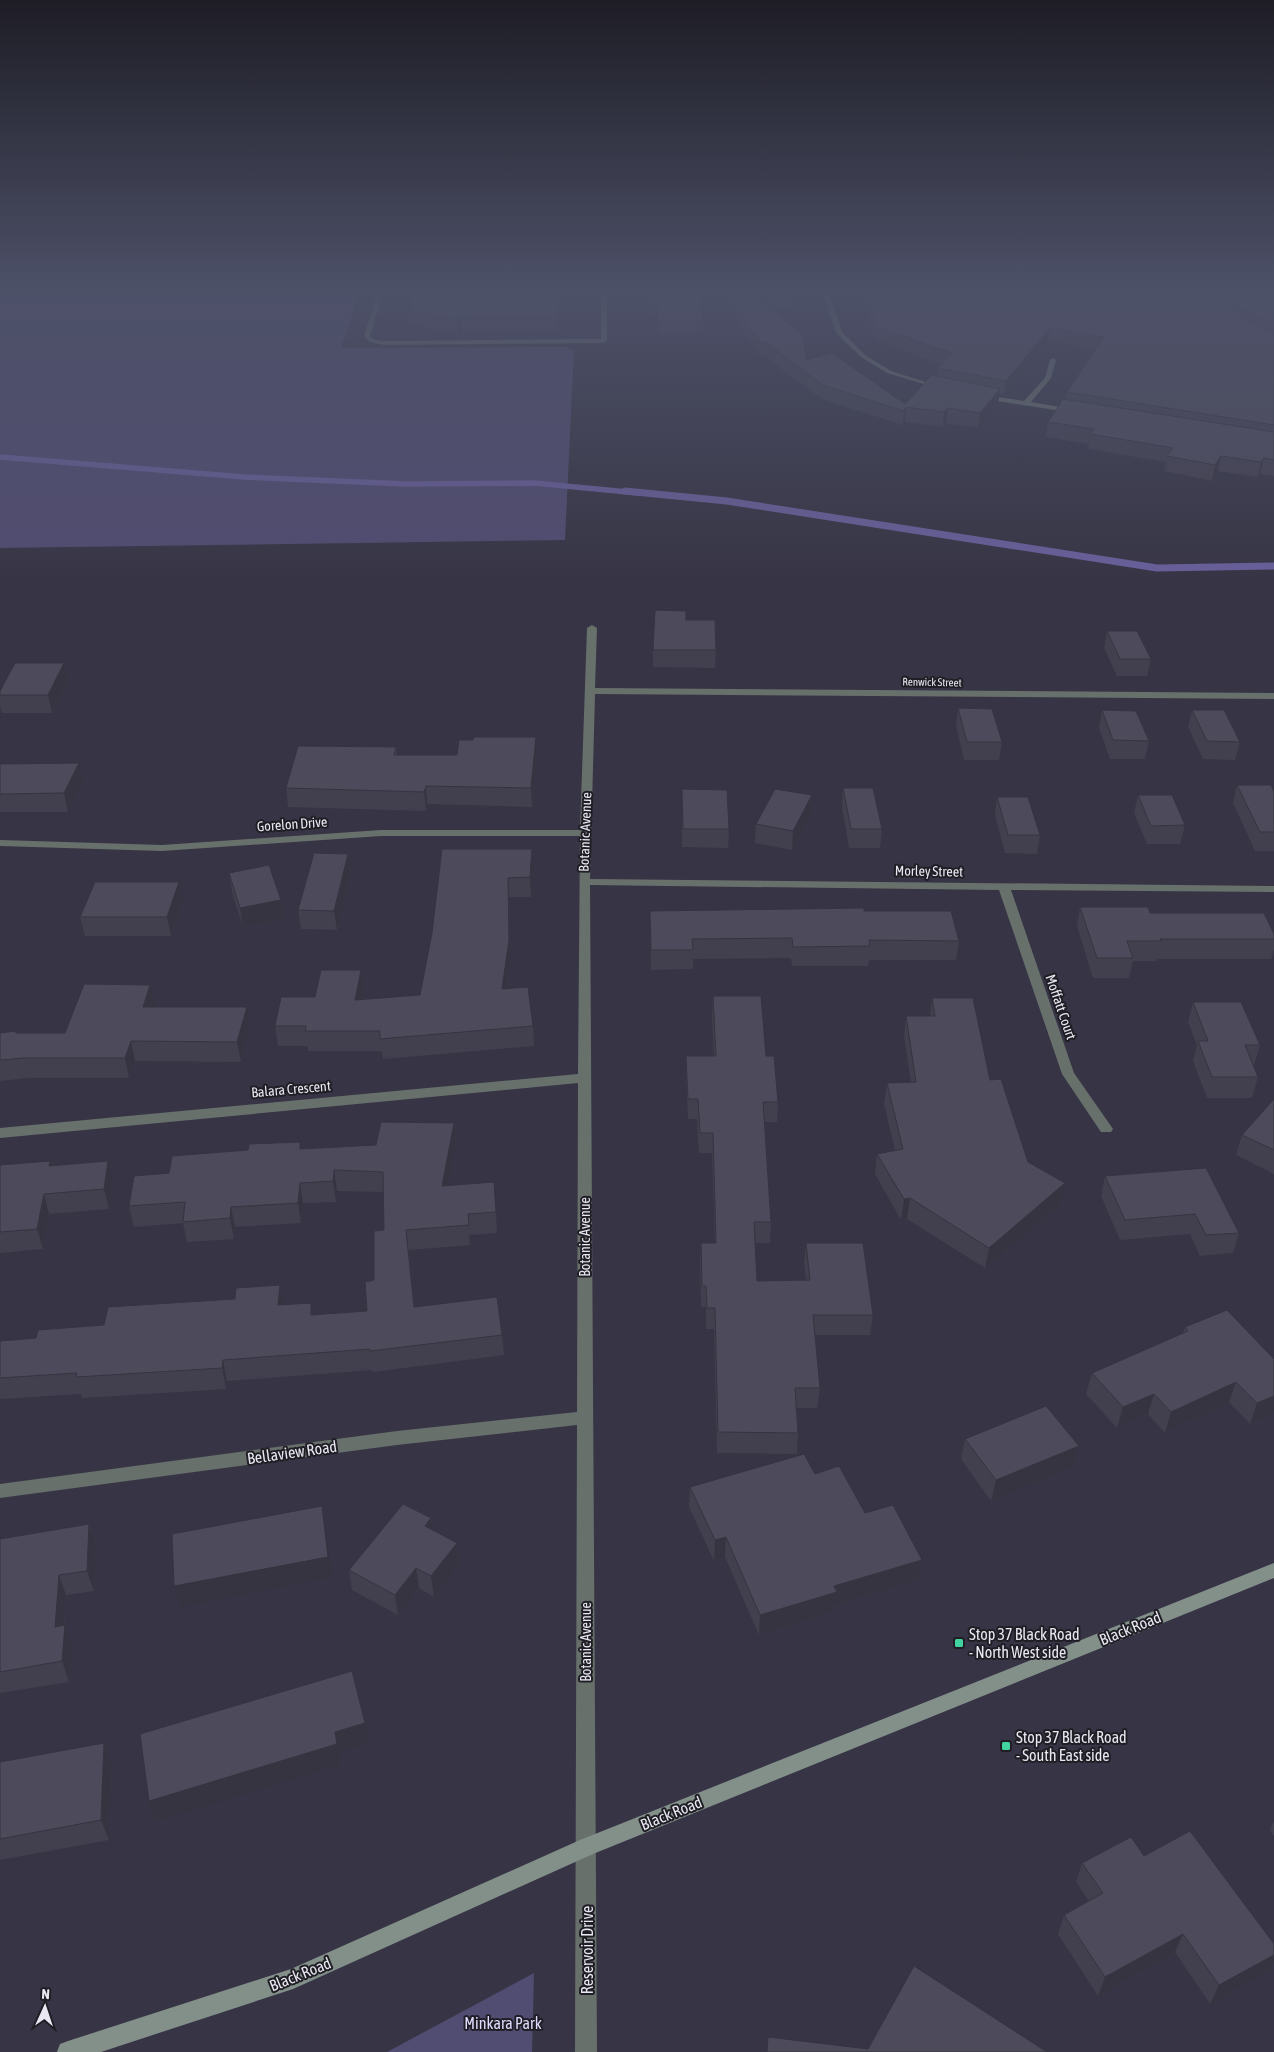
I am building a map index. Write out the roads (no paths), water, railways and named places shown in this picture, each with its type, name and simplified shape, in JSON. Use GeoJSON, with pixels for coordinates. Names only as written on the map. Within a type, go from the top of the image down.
{"type":"FeatureCollection","features":[{"type":"Feature","properties":{"kind":"main road","name":"Black Road"},"geometry":{"type":"LineString","coordinates":[[68,2052],[293,1978],[587,1847],[1274,1570]]}},
{"type":"Feature","properties":{"kind":"street"},"geometry":{"type":"LineString","coordinates":[[937,387],[947,390]]}},
{"type":"Feature","properties":{"kind":"street"},"geometry":{"type":"LineString","coordinates":[[1026,404],[1041,387]]}},
{"type":"Feature","properties":{"kind":"street"},"geometry":{"type":"LineString","coordinates":[[971,395],[1083,413]]}},
{"type":"Feature","properties":{"kind":"street","name":"Botanic Avenue"},"geometry":{"type":"LineString","coordinates":[[587,1847],[584,882],[592,628]]}},
{"type":"Feature","properties":{"kind":"street","name":"Renwick Street"},"geometry":{"type":"LineString","coordinates":[[590,691],[1274,696]]}},
{"type":"Feature","properties":{"kind":"street","name":"Gorelon Drive"},"geometry":{"type":"LineString","coordinates":[[0,844],[162,848],[381,833],[585,833]]}},
{"type":"Feature","properties":{"kind":"street","name":"Morley Street"},"geometry":{"type":"LineString","coordinates":[[584,882],[1274,889]]}},
{"type":"Feature","properties":{"kind":"street","name":"Moffatt Court"},"geometry":{"type":"LineString","coordinates":[[1004,887],[1068,1074],[1106,1128]]}},
{"type":"Feature","properties":{"kind":"street","name":"Balara Crescent"},"geometry":{"type":"LineString","coordinates":[[0,1133],[585,1078]]}},
{"type":"Feature","properties":{"kind":"street","name":"Bellaview Road"},"geometry":{"type":"LineString","coordinates":[[0,1491],[397,1438],[585,1418]]}},
{"type":"Feature","properties":{"kind":"street","name":"Reservoir Drive"},"geometry":{"type":"LineString","coordinates":[[586,2052],[587,1847]]}},
{"type":"Feature","properties":{"kind":"waterway"},"geometry":{"type":"LineString","coordinates":[[0,457],[244,477],[406,484],[534,483],[638,493]]}},
{"type":"Feature","properties":{"kind":"waterway"},"geometry":{"type":"LineString","coordinates":[[625,491],[727,501],[1157,568],[1274,566]]}},
{"type":"Feature","properties":{"kind":"place","name":"Stop 37 Black Road - North West side"},"geometry":{"type":"Point","coordinates":[959,1643]}},
{"type":"Feature","properties":{"kind":"place","name":"Stop 37 Black Road - South East side"},"geometry":{"type":"Point","coordinates":[1006,1746]}},
{"type":"Feature","properties":{"kind":"park label","name":"Minkara Park"},"geometry":{"type":"Point","coordinates":[503,2023]}}]}
